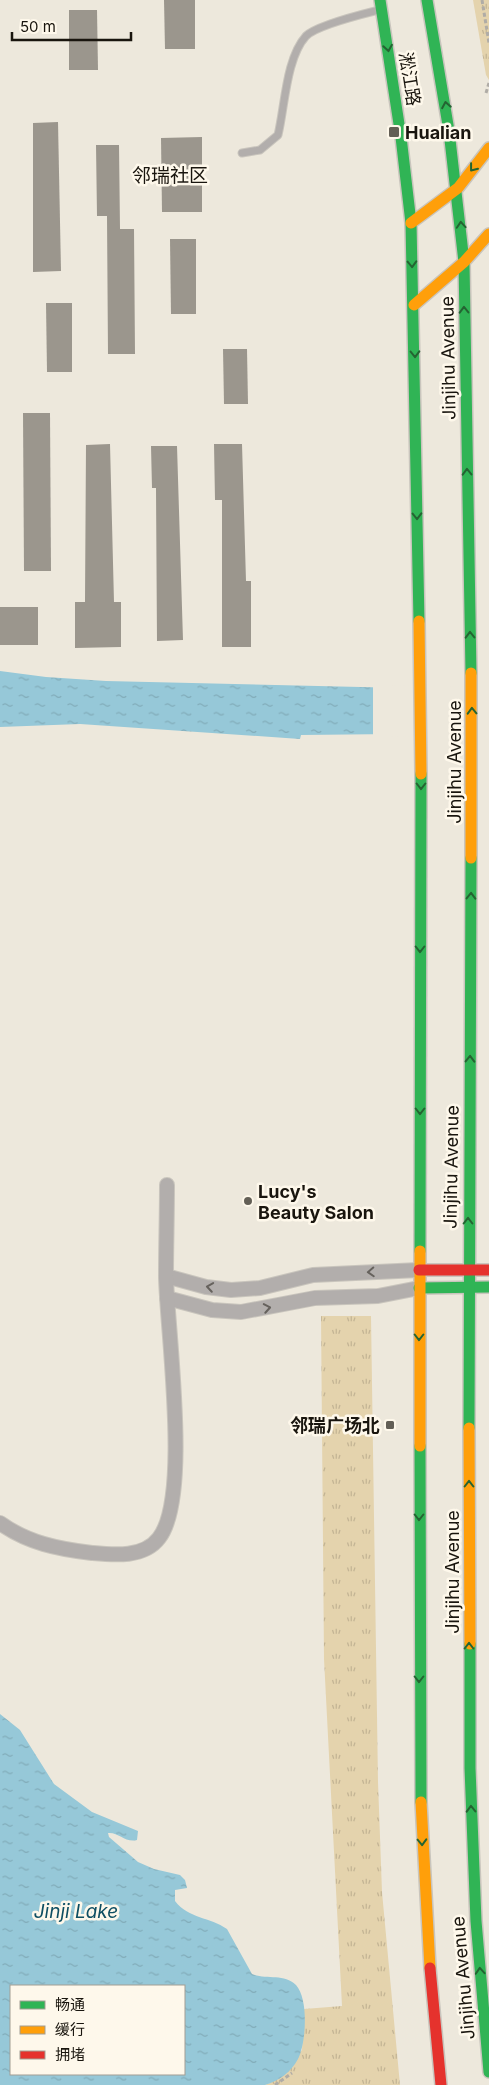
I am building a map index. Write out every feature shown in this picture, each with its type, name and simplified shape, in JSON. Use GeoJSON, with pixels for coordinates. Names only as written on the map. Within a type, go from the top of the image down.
{"type":"FeatureCollection","features":[{"type":"Feature","properties":{"kind":"main road","name":"淞江路"},"geometry":{"type":"LineString","coordinates":[[427,0],[447,111],[458,188]]}},
{"type":"Feature","properties":{"kind":"main road","name":"淞江路"},"geometry":{"type":"LineString","coordinates":[[381,4],[401,137],[411,223]]}},
{"type":"Feature","properties":{"kind":"main road"},"geometry":{"type":"LineString","coordinates":[[411,223],[458,188],[489,148]]}},
{"type":"Feature","properties":{"kind":"main road","name":"Jinjihu Avenue"},"geometry":{"type":"LineString","coordinates":[[458,188],[464,262],[472,738],[468,1270],[472,1845],[477,1940],[489,2072]]}},
{"type":"Feature","properties":{"kind":"main road","name":"Jinjihu Avenue"},"geometry":{"type":"LineString","coordinates":[[411,223],[421,737],[420,1775],[426,1922],[441,2085]]}},
{"type":"Feature","properties":{"kind":"main road","name":"Jinjihu Avenue"},"geometry":{"type":"LineString","coordinates":[[414,305],[464,262],[489,234]]}},
{"type":"Feature","properties":{"kind":"main road"},"geometry":{"type":"LineString","coordinates":[[420,1270],[489,1270]]}},
{"type":"Feature","properties":{"kind":"main road"},"geometry":{"type":"LineString","coordinates":[[420,1288],[489,1287]]}},
{"type":"Feature","properties":{"kind":"street"},"geometry":{"type":"LineString","coordinates":[[0,1523],[36,1543],[64,1550],[133,1553],[148,1548],[160,1538],[168,1519],[172,1497],[176,1447],[166,1276],[167,1185]]}},
{"type":"Feature","properties":{"kind":"street"},"geometry":{"type":"LineString","coordinates":[[166,1276],[206,1287],[231,1290],[260,1288],[312,1275],[420,1270]]}},
{"type":"Feature","properties":{"kind":"street"},"geometry":{"type":"LineString","coordinates":[[167,1298],[212,1310],[241,1312],[315,1298],[378,1296],[420,1288]]}},
{"type":"Feature","properties":{"kind":"lane"},"geometry":{"type":"LineString","coordinates":[[242,153],[260,150],[278,135],[293,58],[307,35],[381,4]]}},
{"type":"Feature","properties":{"kind":"path"},"geometry":{"type":"LineString","coordinates":[[482,0],[489,43]]}},
{"type":"Feature","properties":{"kind":"path"},"geometry":{"type":"LineString","coordinates":[[486,93],[489,83]]}},
{"type":"Feature","properties":{"kind":"path"},"geometry":{"type":"LineString","coordinates":[[275,2085],[292,2073]]}},
{"type":"Feature","properties":{"kind":"green space"},"geometry":{"type":"Polygon","coordinates":[[[473,0],[489,0],[489,80],[486,75],[473,0]]]}},
{"type":"Feature","properties":{"kind":"green space"},"geometry":{"type":"Polygon","coordinates":[[[321,1316],[371,1316],[378,1782],[382,1892],[400,2085],[265,2085],[270,2083],[302,2050],[304,2009],[342,2006],[324,1659],[321,1316]]]}},
{"type":"Feature","properties":{"kind":"water"},"geometry":{"type":"Polygon","coordinates":[[[0,671],[46,677],[106,681],[489,690],[489,733],[301,735],[300,739],[80,724],[0,727],[0,671]]]}},
{"type":"Feature","properties":{"kind":"water","name":"Jinji Lake"},"geometry":{"type":"Polygon","coordinates":[[[0,1714],[20,1730],[54,1784],[92,1812],[138,1831],[137,1840],[133,1841],[108,1833],[109,1837],[138,1862],[154,1869],[180,1875],[185,1880],[187,1888],[175,1890],[175,1901],[193,1915],[214,1922],[227,1929],[252,1974],[286,1979],[296,1985],[303,2000],[305,2022],[301,2052],[292,2068],[275,2081],[265,2085],[0,2085],[0,1714]]]}},
{"type":"Feature","properties":{"kind":"pier"},"geometry":{"type":"Polygon","coordinates":[[[373,685],[489,687],[489,736],[373,737],[373,685]]]}},
{"type":"Feature","properties":{"kind":"building"},"geometry":{"type":"Polygon","coordinates":[[[164,0],[195,0],[195,49],[165,49],[164,0]]]}},
{"type":"Feature","properties":{"kind":"building"},"geometry":{"type":"Polygon","coordinates":[[[69,10],[97,10],[98,70],[69,70],[69,10]]]}},
{"type":"Feature","properties":{"kind":"building"},"geometry":{"type":"Polygon","coordinates":[[[58,122],[61,271],[33,272],[33,123],[58,122]]]}},
{"type":"Feature","properties":{"kind":"building"},"geometry":{"type":"Polygon","coordinates":[[[202,137],[202,212],[162,212],[161,138],[202,137]]]}},
{"type":"Feature","properties":{"kind":"building"},"geometry":{"type":"Polygon","coordinates":[[[96,145],[119,145],[120,229],[134,229],[135,354],[108,354],[107,216],[97,216],[96,145]]]}},
{"type":"Feature","properties":{"kind":"building"},"geometry":{"type":"Polygon","coordinates":[[[170,239],[196,239],[196,314],[171,314],[170,239]]]}},
{"type":"Feature","properties":{"kind":"building"},"geometry":{"type":"Polygon","coordinates":[[[46,303],[72,303],[72,372],[47,372],[46,303]]]}},
{"type":"Feature","properties":{"kind":"building"},"geometry":{"type":"Polygon","coordinates":[[[223,349],[247,349],[248,404],[224,404],[223,349]]]}},
{"type":"Feature","properties":{"kind":"building"},"geometry":{"type":"Polygon","coordinates":[[[23,413],[50,413],[51,571],[24,571],[23,413]]]}},
{"type":"Feature","properties":{"kind":"building"},"geometry":{"type":"Polygon","coordinates":[[[110,444],[114,602],[121,602],[121,647],[75,648],[75,602],[85,602],[86,445],[110,444]]]}},
{"type":"Feature","properties":{"kind":"building"},"geometry":{"type":"Polygon","coordinates":[[[214,444],[242,444],[246,581],[251,581],[251,647],[222,647],[222,500],[215,500],[214,444]]]}},
{"type":"Feature","properties":{"kind":"building"},"geometry":{"type":"Polygon","coordinates":[[[151,446],[177,446],[183,640],[157,641],[156,488],[152,488],[151,446]]]}},
{"type":"Feature","properties":{"kind":"building"},"geometry":{"type":"Polygon","coordinates":[[[0,607],[38,607],[38,645],[0,645],[0,607]]]}},
{"type":"Feature","properties":{"kind":"traffic: fast"},"geometry":{"type":"LineString","coordinates":[[380,0],[401,137],[411,223],[419,621]]}},
{"type":"Feature","properties":{"kind":"traffic: fast"},"geometry":{"type":"LineString","coordinates":[[427,0],[449,131],[464,262],[471,673]]}},
{"type":"Feature","properties":{"kind":"traffic: fast"},"geometry":{"type":"LineString","coordinates":[[420,1251],[421,774]]}},
{"type":"Feature","properties":{"kind":"traffic: fast"},"geometry":{"type":"LineString","coordinates":[[469,1428],[471,858]]}},
{"type":"Feature","properties":{"kind":"traffic: fast"},"geometry":{"type":"LineString","coordinates":[[419,1288],[489,1287]]}},
{"type":"Feature","properties":{"kind":"traffic: fast"},"geometry":{"type":"LineString","coordinates":[[420,1446],[421,1802]]}},
{"type":"Feature","properties":{"kind":"traffic: fast"},"geometry":{"type":"LineString","coordinates":[[470,1644],[470,1768],[476,1921],[489,2072]]}},
{"type":"Feature","properties":{"kind":"traffic: slow"},"geometry":{"type":"LineString","coordinates":[[411,223],[458,188],[489,148]]}},
{"type":"Feature","properties":{"kind":"traffic: slow"},"geometry":{"type":"LineString","coordinates":[[414,305],[464,262],[489,234]]}},
{"type":"Feature","properties":{"kind":"traffic: slow"},"geometry":{"type":"LineString","coordinates":[[419,621],[421,774]]}},
{"type":"Feature","properties":{"kind":"traffic: slow"},"geometry":{"type":"LineString","coordinates":[[471,673],[471,858]]}},
{"type":"Feature","properties":{"kind":"traffic: slow"},"geometry":{"type":"LineString","coordinates":[[420,1251],[420,1446]]}},
{"type":"Feature","properties":{"kind":"traffic: slow"},"geometry":{"type":"LineString","coordinates":[[469,1428],[470,1644]]}},
{"type":"Feature","properties":{"kind":"traffic: slow"},"geometry":{"type":"LineString","coordinates":[[421,1802],[430,1968]]}},
{"type":"Feature","properties":{"kind":"traffic: jam"},"geometry":{"type":"LineString","coordinates":[[419,1270],[489,1270]]}},
{"type":"Feature","properties":{"kind":"traffic: jam"},"geometry":{"type":"LineString","coordinates":[[430,1968],[441,2085]]}},
{"type":"Feature","properties":{"kind":"place","name":"Hualian"},"geometry":{"type":"Point","coordinates":[394,132]}},
{"type":"Feature","properties":{"kind":"place","name":"Lucy's Beauty Salon"},"geometry":{"type":"Point","coordinates":[248,1201]}},
{"type":"Feature","properties":{"kind":"place","name":"邻瑞广场北"},"geometry":{"type":"Point","coordinates":[390,1425]}},
{"type":"Feature","properties":{"kind":"district","name":"邻瑞社区"},"geometry":{"type":"Point","coordinates":[170,175]}}]}
